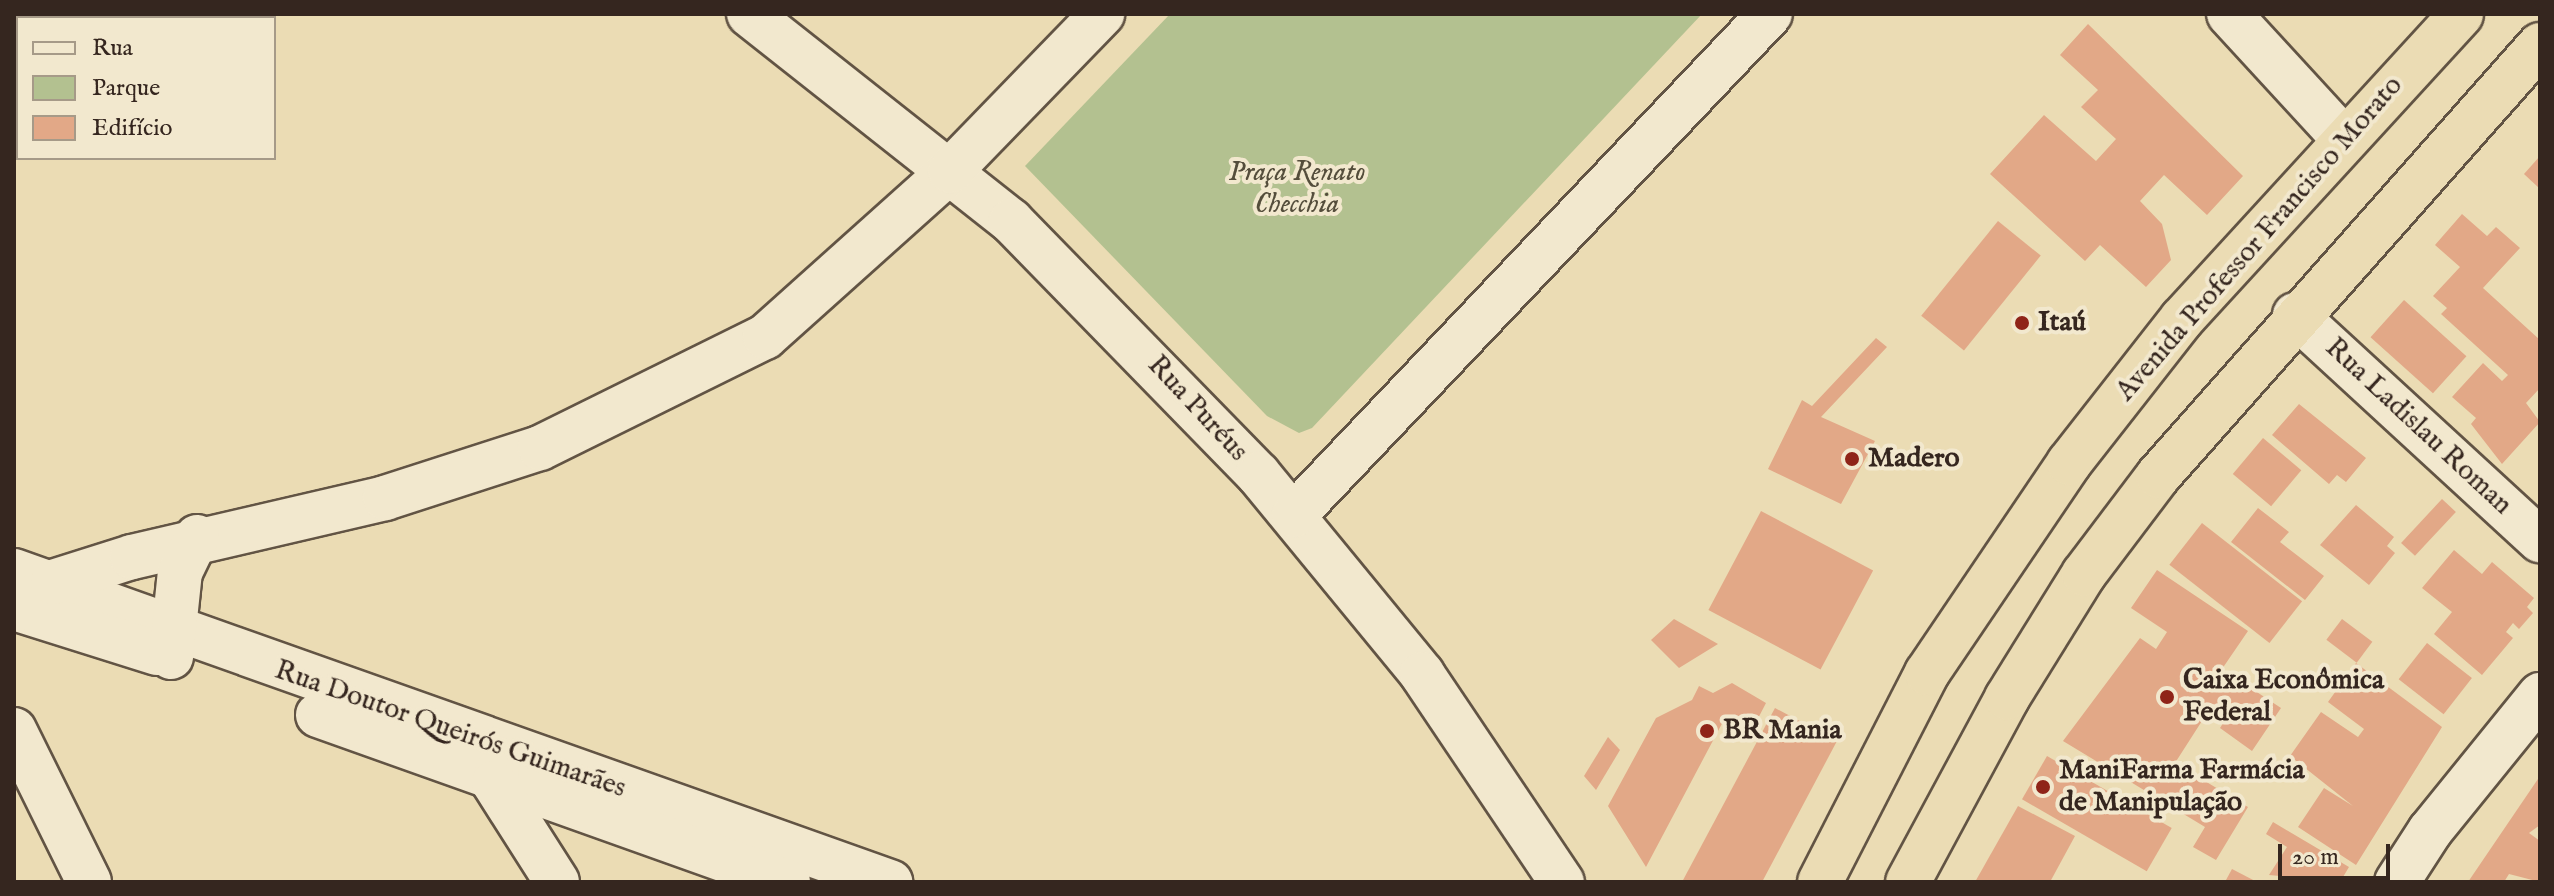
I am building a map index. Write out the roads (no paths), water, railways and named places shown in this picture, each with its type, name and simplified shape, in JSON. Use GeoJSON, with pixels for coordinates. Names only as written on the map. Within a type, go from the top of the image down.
{"type":"FeatureCollection","features":[{"type":"Feature","properties":{"kind":"highway","name":"Avenida Professor Francisco Morato"},"geometry":{"type":"LineString","coordinates":[[1820,882],[1920,685],[2001,557],[2182,319],[2461,14]]}},
{"type":"Feature","properties":{"kind":"highway"},"geometry":{"type":"LineString","coordinates":[[1908,882],[2084,574],[2295,315],[2540,45]]}},
{"type":"Feature","properties":{"kind":"street","name":"Rua Puréus"},"geometry":{"type":"LineString","coordinates":[[749,14],[950,171],[1102,309],[1294,515],[1422,674],[1562,882]]}},
{"type":"Feature","properties":{"kind":"street"},"geometry":{"type":"LineString","coordinates":[[25,592],[197,537],[385,498],[540,448],[627,408],[765,337],[950,171],[1102,14]]}},
{"type":"Feature","properties":{"kind":"street"},"geometry":{"type":"LineString","coordinates":[[1294,515],[1770,14]]}},
{"type":"Feature","properties":{"kind":"street"},"geometry":{"type":"LineString","coordinates":[[2229,14],[2345,140]]}},
{"type":"Feature","properties":{"kind":"street","name":"Rua Ladislau Roman"},"geometry":{"type":"LineString","coordinates":[[2295,315],[2540,540]]}},
{"type":"Feature","properties":{"kind":"street"},"geometry":{"type":"LineString","coordinates":[[171,644],[180,572],[197,537]]}},
{"type":"Feature","properties":{"kind":"street","name":"Rua Doutor Queirós Guimarães"},"geometry":{"type":"LineString","coordinates":[[25,592],[498,766],[890,882]]}},
{"type":"Feature","properties":{"kind":"street"},"geometry":{"type":"LineString","coordinates":[[2397,882],[2430,831],[2540,695]]}},
{"type":"Feature","properties":{"kind":"street"},"geometry":{"type":"LineString","coordinates":[[14,730],[89,882]]}},
{"type":"Feature","properties":{"kind":"street"},"geometry":{"type":"LineString","coordinates":[[498,766],[558,882]]}},
{"type":"Feature","properties":{"kind":"street","name":"Rua Doutor Queirós Guimarães"},"geometry":{"type":"LineString","coordinates":[[498,766],[549,802],[788,882]]}},
{"type":"Feature","properties":{"kind":"street"},"geometry":{"type":"LineString","coordinates":[[549,802],[558,882]]}},
{"type":"Feature","properties":{"kind":"place","name":"Itaú"},"geometry":{"type":"Point","coordinates":[2022,323]}},
{"type":"Feature","properties":{"kind":"place","name":"Madero"},"geometry":{"type":"Point","coordinates":[1852,459]}},
{"type":"Feature","properties":{"kind":"place","name":"Caixa Econômica Federal"},"geometry":{"type":"Point","coordinates":[2167,697]}},
{"type":"Feature","properties":{"kind":"place","name":"BR Mania"},"geometry":{"type":"Point","coordinates":[1707,731]}},
{"type":"Feature","properties":{"kind":"place","name":"ManiFarma Farmácia de Manipulação"},"geometry":{"type":"Point","coordinates":[2043,787]}},
{"type":"Feature","properties":{"kind":"park label","name":"Praça Renato Checchia"},"geometry":{"type":"Point","coordinates":[1297,189]}}]}
